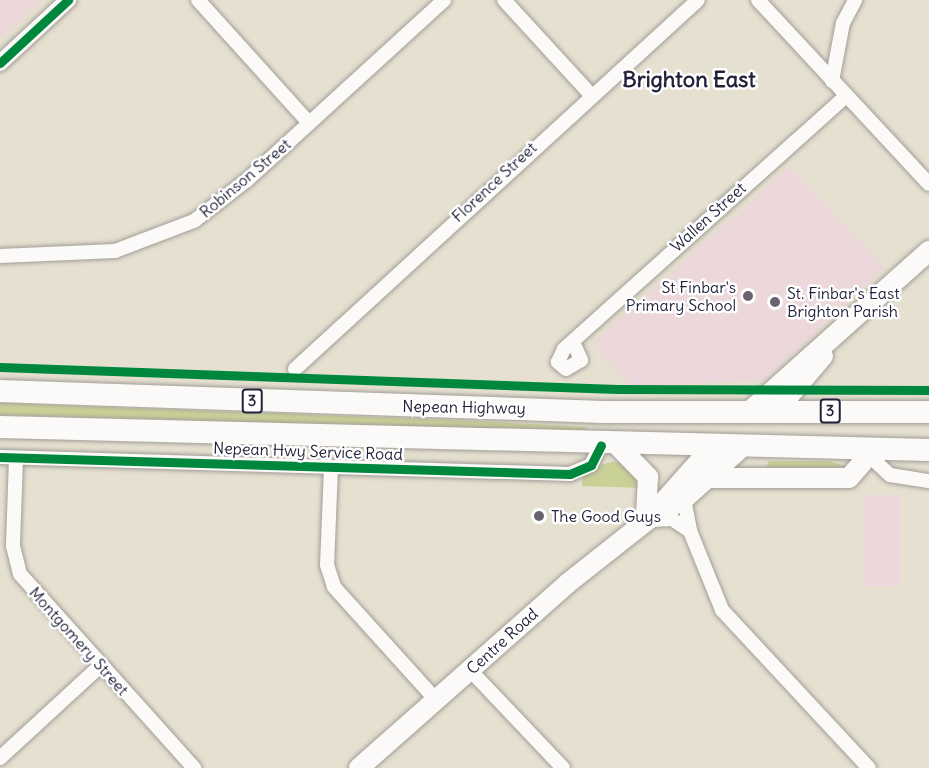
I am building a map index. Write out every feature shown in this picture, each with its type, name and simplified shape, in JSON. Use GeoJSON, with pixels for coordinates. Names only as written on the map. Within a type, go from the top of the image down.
{"type":"FeatureCollection","features":[{"type":"Feature","properties":{"kind":"highway","name":"Nepean Highway"},"geometry":{"type":"LineString","coordinates":[[0,391],[603,412],[777,410],[929,412]]}},
{"type":"Feature","properties":{"kind":"highway","name":"Centre Road"},"geometry":{"type":"LineString","coordinates":[[713,446],[751,410]]}},
{"type":"Feature","properties":{"kind":"highway","name":"Centre Road"},"geometry":{"type":"LineString","coordinates":[[742,447],[777,410]]}},
{"type":"Feature","properties":{"kind":"highway"},"geometry":{"type":"LineString","coordinates":[[603,412],[609,445]]}},
{"type":"Feature","properties":{"kind":"highway","name":"Nepean Highway"},"geometry":{"type":"LineString","coordinates":[[0,427],[609,445],[929,450]]}},
{"type":"Feature","properties":{"kind":"main road","name":"Centre Road"},"geometry":{"type":"LineString","coordinates":[[751,410],[835,339],[929,251]]}},
{"type":"Feature","properties":{"kind":"main road","name":"Centre Road"},"geometry":{"type":"LineString","coordinates":[[777,410],[835,339]]}},
{"type":"Feature","properties":{"kind":"main road"},"geometry":{"type":"LineString","coordinates":[[609,445],[649,479],[645,522]]}},
{"type":"Feature","properties":{"kind":"main road","name":"Centre Road"},"geometry":{"type":"LineString","coordinates":[[645,522],[669,490],[713,446]]}},
{"type":"Feature","properties":{"kind":"main road","name":"Centre Road"},"geometry":{"type":"LineString","coordinates":[[359,768],[470,670],[645,522],[684,499],[742,447]]}},
{"type":"Feature","properties":{"kind":"main road"},"geometry":{"type":"LineString","coordinates":[[708,478],[851,477],[875,449]]}},
{"type":"Feature","properties":{"kind":"street"},"geometry":{"type":"LineString","coordinates":[[0,63],[68,0]]}},
{"type":"Feature","properties":{"kind":"street"},"geometry":{"type":"LineString","coordinates":[[198,0],[309,123]]}},
{"type":"Feature","properties":{"kind":"street","name":"Robinson Street"},"geometry":{"type":"LineString","coordinates":[[0,256],[93,255],[155,240],[212,209],[444,0]]}},
{"type":"Feature","properties":{"kind":"street"},"geometry":{"type":"LineString","coordinates":[[504,0],[590,94]]}},
{"type":"Feature","properties":{"kind":"street","name":"Florence Street"},"geometry":{"type":"LineString","coordinates":[[295,369],[590,94],[698,0]]}},
{"type":"Feature","properties":{"kind":"street"},"geometry":{"type":"LineString","coordinates":[[758,0],[929,184]]}},
{"type":"Feature","properties":{"kind":"street"},"geometry":{"type":"LineString","coordinates":[[832,81],[843,23],[855,0]]}},
{"type":"Feature","properties":{"kind":"street","name":"Wallen Street"},"geometry":{"type":"LineString","coordinates":[[573,342],[846,96]]}},
{"type":"Feature","properties":{"kind":"street","name":"Nepean Hwy Service Road"},"geometry":{"type":"LineString","coordinates":[[0,457],[570,474],[591,465],[609,445]]}},
{"type":"Feature","properties":{"kind":"street"},"geometry":{"type":"LineString","coordinates":[[875,449],[878,464],[888,473],[929,481]]}},
{"type":"Feature","properties":{"kind":"street","name":"Montgomery Street"},"geometry":{"type":"LineString","coordinates":[[16,458],[13,546],[20,574],[194,768]]}},
{"type":"Feature","properties":{"kind":"street"},"geometry":{"type":"LineString","coordinates":[[331,466],[327,565],[334,587],[436,700]]}},
{"type":"Feature","properties":{"kind":"street"},"geometry":{"type":"LineString","coordinates":[[684,499],[690,531],[722,610],[869,768]]}},
{"type":"Feature","properties":{"kind":"street"},"geometry":{"type":"LineString","coordinates":[[645,522],[669,518],[690,531]]}},
{"type":"Feature","properties":{"kind":"street"},"geometry":{"type":"LineString","coordinates":[[0,758],[101,665]]}},
{"type":"Feature","properties":{"kind":"street"},"geometry":{"type":"LineString","coordinates":[[470,670],[563,768]]}},
{"type":"Feature","properties":{"kind":"shaded area"},"geometry":{"type":"Polygon","coordinates":[[[0,0],[42,0],[0,38],[0,0]]]}},
{"type":"Feature","properties":{"kind":"shaded area","name":"St Finbar's Primary School"},"geometry":{"type":"Polygon","coordinates":[[[790,166],[885,268],[764,380],[632,387],[592,343],[790,166]]]}},
{"type":"Feature","properties":{"kind":"shaded area"},"geometry":{"type":"Polygon","coordinates":[[[864,495],[900,495],[900,586],[864,586],[864,495]]]}},
{"type":"Feature","properties":{"kind":"green space"},"geometry":{"type":"Polygon","coordinates":[[[0,403],[477,421],[585,427],[592,432],[0,415],[0,403]]]}},
{"type":"Feature","properties":{"kind":"green space"},"geometry":{"type":"Polygon","coordinates":[[[769,461],[829,461],[848,467],[766,468],[769,461]]]}},
{"type":"Feature","properties":{"kind":"green space"},"geometry":{"type":"Polygon","coordinates":[[[612,462],[626,463],[643,488],[582,486],[582,478],[597,466],[612,462]]]}},
{"type":"Feature","properties":{"kind":"cycle path"},"geometry":{"type":"LineString","coordinates":[[0,63],[68,0]]}},
{"type":"Feature","properties":{"kind":"cycle path"},"geometry":{"type":"LineString","coordinates":[[0,367],[618,389],[929,390]]}},
{"type":"Feature","properties":{"kind":"cycle path"},"geometry":{"type":"LineString","coordinates":[[0,457],[570,474],[591,465],[601,445]]}},
{"type":"Feature","properties":{"kind":"place","name":"St Finbar's Primary School"},"geometry":{"type":"Point","coordinates":[748,296]}},
{"type":"Feature","properties":{"kind":"place","name":"St. Finbar's East Brighton Parish"},"geometry":{"type":"Point","coordinates":[775,302]}},
{"type":"Feature","properties":{"kind":"place","name":"The Good Guys"},"geometry":{"type":"Point","coordinates":[539,516]}},
{"type":"Feature","properties":{"kind":"district","name":"Brighton East"},"geometry":{"type":"Point","coordinates":[689,80]}}]}
